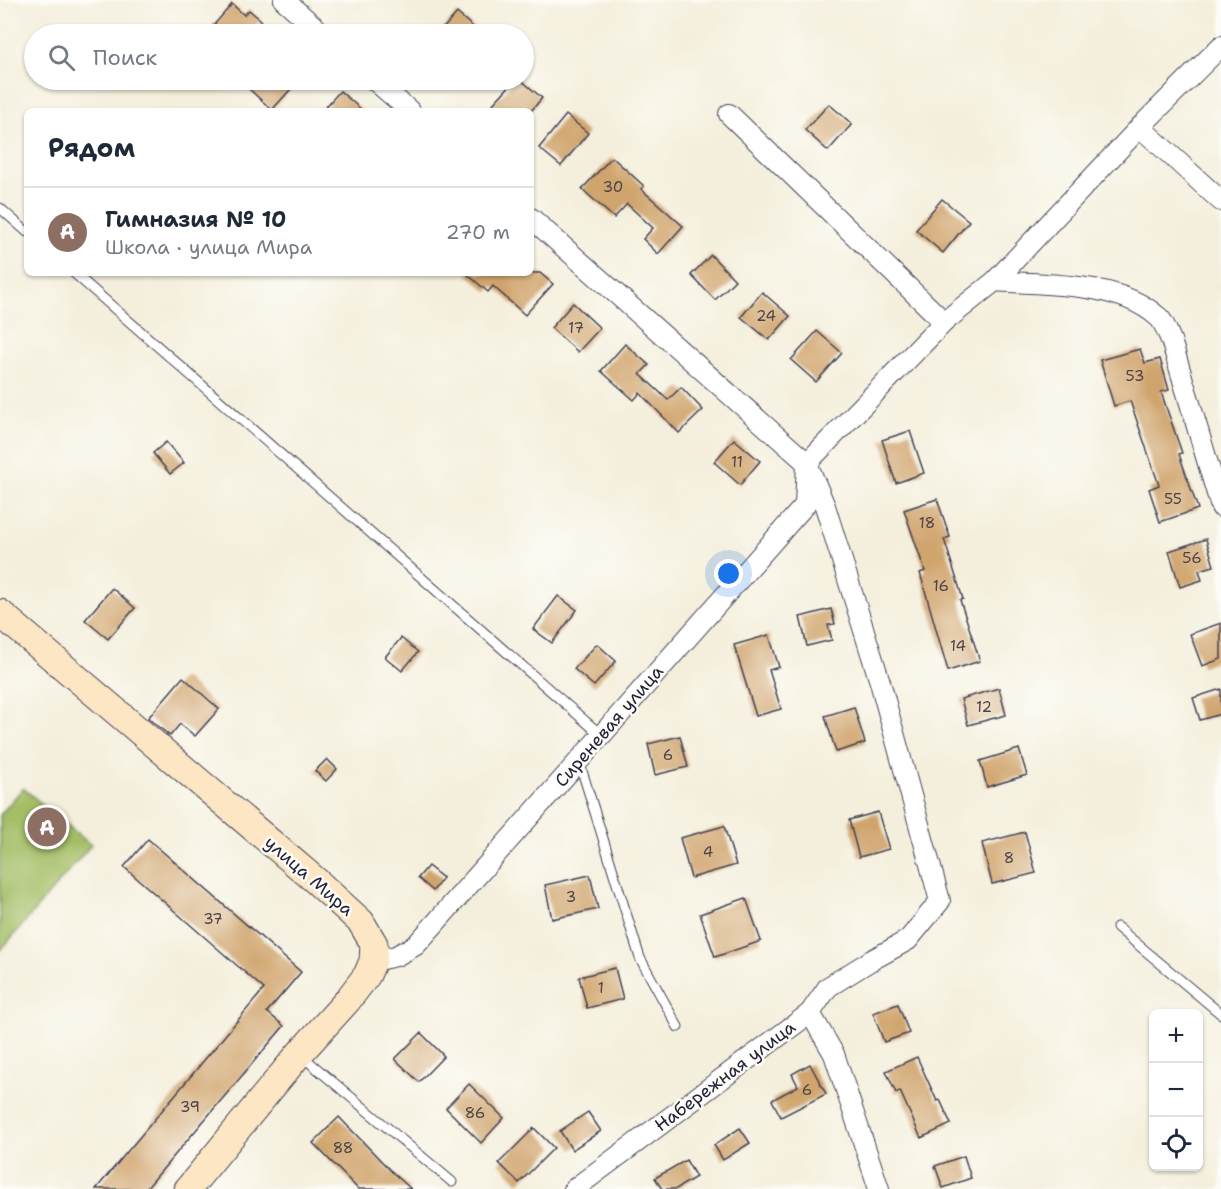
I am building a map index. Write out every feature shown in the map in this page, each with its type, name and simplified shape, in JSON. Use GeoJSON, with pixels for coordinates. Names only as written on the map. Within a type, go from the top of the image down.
{"type":"FeatureCollection","features":[{"type":"Feature","properties":{"kind":"street"},"geometry":{"type":"LineString","coordinates":[[285,0],[312,24]]}},
{"type":"Feature","properties":{"kind":"street"},"geometry":{"type":"LineString","coordinates":[[807,463],[944,322],[994,281],[1140,127],[1221,46]]}},
{"type":"Feature","properties":{"kind":"street"},"geometry":{"type":"LineString","coordinates":[[386,90],[407,108]]}},
{"type":"Feature","properties":{"kind":"street"},"geometry":{"type":"LineString","coordinates":[[729,114],[944,322]]}},
{"type":"Feature","properties":{"kind":"street"},"geometry":{"type":"LineString","coordinates":[[1140,127],[1221,201]]}},
{"type":"Feature","properties":{"kind":"street"},"geometry":{"type":"LineString","coordinates":[[534,221],[807,463],[825,506],[880,682],[940,902],[908,940],[828,987],[810,1013]]}},
{"type":"Feature","properties":{"kind":"street"},"geometry":{"type":"LineString","coordinates":[[994,281],[1079,287],[1116,295],[1140,304],[1159,317],[1172,340],[1221,507]]}},
{"type":"Feature","properties":{"kind":"street","name":"Сиреневая улица"},"geometry":{"type":"LineString","coordinates":[[373,962],[396,956],[416,945],[805,505],[807,463]]}},
{"type":"Feature","properties":{"kind":"street","name":"улица Мира"},"geometry":{"type":"LineString","coordinates":[[6,622],[307,872],[361,922],[374,944],[373,962]]}},
{"type":"Feature","properties":{"kind":"street"},"geometry":{"type":"LineString","coordinates":[[188,1189],[299,1054],[347,1001],[367,975],[373,962]]}},
{"type":"Feature","properties":{"kind":"street","name":"Набережная улица"},"geometry":{"type":"LineString","coordinates":[[574,1189],[810,1013],[834,1054],[879,1189]]}},
{"type":"Feature","properties":{"kind":"lane"},"geometry":{"type":"LineString","coordinates":[[0,208],[24,229]]}},
{"type":"Feature","properties":{"kind":"lane"},"geometry":{"type":"LineString","coordinates":[[77,276],[600,735]]}},
{"type":"Feature","properties":{"kind":"lane"},"geometry":{"type":"LineString","coordinates":[[579,761],[640,958],[678,1027]]}},
{"type":"Feature","properties":{"kind":"lane"},"geometry":{"type":"LineString","coordinates":[[1117,927],[1221,1014]]}},
{"type":"Feature","properties":{"kind":"lane"},"geometry":{"type":"LineString","coordinates":[[299,1054],[452,1182]]}},
{"type":"Feature","properties":{"kind":"green space"},"geometry":{"type":"Polygon","coordinates":[[[23,788],[91,845],[0,951],[0,815],[23,788]]]}},
{"type":"Feature","properties":{"kind":"building"},"geometry":{"type":"Polygon","coordinates":[[[232,4],[244,15],[249,10],[261,20],[257,24],[215,24],[232,4]]]}},
{"type":"Feature","properties":{"kind":"building"},"geometry":{"type":"Polygon","coordinates":[[[457,13],[470,24],[447,24],[457,13]]]}},
{"type":"Feature","properties":{"kind":"building"},"geometry":{"type":"Polygon","coordinates":[[[250,90],[290,90],[274,108],[270,108],[250,90]]]}},
{"type":"Feature","properties":{"kind":"building"},"geometry":{"type":"Polygon","coordinates":[[[506,90],[533,90],[542,98],[534,108],[498,108],[493,104],[506,90]]]}},
{"type":"Feature","properties":{"kind":"building"},"geometry":{"type":"Polygon","coordinates":[[[340,91],[360,108],[325,108],[340,91]]]}},
{"type":"Feature","properties":{"kind":"building"},"geometry":{"type":"Polygon","coordinates":[[[829,104],[852,124],[828,151],[805,130],[829,104]]]}},
{"type":"Feature","properties":{"kind":"building"},"geometry":{"type":"Polygon","coordinates":[[[566,115],[588,133],[561,166],[539,148],[566,115]]]}},
{"type":"Feature","properties":{"kind":"building"},"geometry":{"type":"Polygon","coordinates":[[[612,157],[644,186],[641,189],[683,226],[658,254],[643,239],[653,228],[627,204],[614,218],[582,189],[612,157]]]}},
{"type":"Feature","properties":{"kind":"building"},"geometry":{"type":"Polygon","coordinates":[[[942,199],[969,221],[943,253],[916,230],[942,199]]]}},
{"type":"Feature","properties":{"kind":"building"},"geometry":{"type":"Polygon","coordinates":[[[711,255],[735,280],[715,300],[691,275],[711,255]]]}},
{"type":"Feature","properties":{"kind":"building"},"geometry":{"type":"Polygon","coordinates":[[[534,273],[540,273],[553,284],[525,315],[493,286],[488,292],[469,276],[534,276],[534,273]]]}},
{"type":"Feature","properties":{"kind":"building"},"geometry":{"type":"Polygon","coordinates":[[[762,292],[790,316],[769,340],[741,317],[762,292]]]}},
{"type":"Feature","properties":{"kind":"building"},"geometry":{"type":"Polygon","coordinates":[[[573,303],[600,328],[578,352],[551,328],[573,303]]]}},
{"type":"Feature","properties":{"kind":"building"},"geometry":{"type":"Polygon","coordinates":[[[817,331],[842,353],[816,382],[791,360],[817,331]]]}},
{"type":"Feature","properties":{"kind":"building"},"geometry":{"type":"Polygon","coordinates":[[[625,344],[649,365],[640,374],[668,400],[681,387],[703,410],[679,433],[640,393],[634,400],[601,371],[625,344]]]}},
{"type":"Feature","properties":{"kind":"building"},"geometry":{"type":"Polygon","coordinates":[[[1140,349],[1145,363],[1160,359],[1169,390],[1161,392],[1198,509],[1160,522],[1149,489],[1159,485],[1130,401],[1114,406],[1100,360],[1140,349]]]}},
{"type":"Feature","properties":{"kind":"building"},"geometry":{"type":"Polygon","coordinates":[[[910,431],[924,473],[896,483],[882,440],[910,431]]]}},
{"type":"Feature","properties":{"kind":"building"},"geometry":{"type":"Polygon","coordinates":[[[734,439],[760,461],[740,485],[714,462],[734,439]]]}},
{"type":"Feature","properties":{"kind":"building"},"geometry":{"type":"Polygon","coordinates":[[[166,442],[184,463],[170,474],[153,453],[166,442]]]}},
{"type":"Feature","properties":{"kind":"building"},"geometry":{"type":"Polygon","coordinates":[[[937,499],[950,537],[944,539],[963,599],[960,600],[980,661],[948,671],[920,573],[925,571],[904,510],[937,499]]]}},
{"type":"Feature","properties":{"kind":"building"},"geometry":{"type":"Polygon","coordinates":[[[1206,539],[1214,566],[1199,570],[1202,580],[1180,587],[1169,551],[1206,539]]]}},
{"type":"Feature","properties":{"kind":"building"},"geometry":{"type":"Polygon","coordinates":[[[112,588],[135,608],[108,639],[85,620],[112,588]]]}},
{"type":"Feature","properties":{"kind":"building"},"geometry":{"type":"Polygon","coordinates":[[[558,596],[577,610],[552,643],[533,629],[558,596]]]}},
{"type":"Feature","properties":{"kind":"building"},"geometry":{"type":"Polygon","coordinates":[[[831,609],[835,624],[828,625],[832,640],[807,646],[800,617],[831,609]]]}},
{"type":"Feature","properties":{"kind":"building"},"geometry":{"type":"Polygon","coordinates":[[[1221,623],[1221,659],[1202,666],[1190,634],[1221,623]]]}},
{"type":"Feature","properties":{"kind":"building"},"geometry":{"type":"Polygon","coordinates":[[[769,635],[779,667],[769,670],[781,709],[756,716],[734,645],[769,635]]]}},
{"type":"Feature","properties":{"kind":"building"},"geometry":{"type":"Polygon","coordinates":[[[401,638],[418,652],[402,671],[385,657],[401,638]]]}},
{"type":"Feature","properties":{"kind":"building"},"geometry":{"type":"Polygon","coordinates":[[[597,644],[616,661],[594,686],[574,669],[597,644]]]}},
{"type":"Feature","properties":{"kind":"building"},"geometry":{"type":"Polygon","coordinates":[[[183,677],[219,709],[195,736],[180,724],[170,736],[148,718],[183,677]]]}},
{"type":"Feature","properties":{"kind":"building"},"geometry":{"type":"Polygon","coordinates":[[[999,688],[1006,715],[968,725],[961,699],[999,688]]]}},
{"type":"Feature","properties":{"kind":"building"},"geometry":{"type":"Polygon","coordinates":[[[1221,689],[1221,714],[1200,720],[1193,698],[1221,689]]]}},
{"type":"Feature","properties":{"kind":"building"},"geometry":{"type":"Polygon","coordinates":[[[854,707],[865,743],[836,752],[825,716],[854,707]]]}},
{"type":"Feature","properties":{"kind":"building"},"geometry":{"type":"Polygon","coordinates":[[[680,736],[688,767],[655,775],[648,744],[680,736]]]}},
{"type":"Feature","properties":{"kind":"building"},"geometry":{"type":"Polygon","coordinates":[[[1019,749],[1027,775],[987,787],[980,761],[1019,749]]]}},
{"type":"Feature","properties":{"kind":"building"},"geometry":{"type":"Polygon","coordinates":[[[327,759],[337,769],[326,781],[315,771],[327,759]]]}},
{"type":"Feature","properties":{"kind":"building"},"geometry":{"type":"Polygon","coordinates":[[[878,812],[889,849],[859,857],[849,820],[878,812]]]}},
{"type":"Feature","properties":{"kind":"building"},"geometry":{"type":"Polygon","coordinates":[[[724,826],[736,865],[691,878],[680,838],[724,826]]]}},
{"type":"Feature","properties":{"kind":"building"},"geometry":{"type":"Polygon","coordinates":[[[1025,832],[1036,873],[992,884],[982,843],[1025,832]]]}},
{"type":"Feature","properties":{"kind":"building"},"geometry":{"type":"Polygon","coordinates":[[[148,839],[301,972],[267,1012],[284,1026],[146,1189],[96,1189],[264,989],[124,867],[148,839]]]}},
{"type":"Feature","properties":{"kind":"building"},"geometry":{"type":"Polygon","coordinates":[[[428,866],[443,878],[433,891],[418,878],[428,866]]]}},
{"type":"Feature","properties":{"kind":"building"},"geometry":{"type":"Polygon","coordinates":[[[590,875],[598,909],[552,919],[545,885],[590,875]]]}},
{"type":"Feature","properties":{"kind":"building"},"geometry":{"type":"Polygon","coordinates":[[[746,898],[761,941],[715,957],[700,914],[746,898]]]}},
{"type":"Feature","properties":{"kind":"building"},"geometry":{"type":"Polygon","coordinates":[[[615,968],[623,999],[587,1008],[579,977],[615,968]]]}},
{"type":"Feature","properties":{"kind":"building"},"geometry":{"type":"Polygon","coordinates":[[[898,1004],[909,1033],[884,1042],[873,1013],[898,1004]]]}},
{"type":"Feature","properties":{"kind":"building"},"geometry":{"type":"Polygon","coordinates":[[[421,1033],[444,1056],[419,1082],[395,1059],[421,1033]]]}},
{"type":"Feature","properties":{"kind":"building"},"geometry":{"type":"Polygon","coordinates":[[[917,1057],[937,1101],[940,1100],[951,1124],[921,1138],[900,1091],[896,1093],[886,1071],[917,1057]]]}},
{"type":"Feature","properties":{"kind":"building"},"geometry":{"type":"Polygon","coordinates":[[[810,1064],[826,1094],[781,1117],[772,1100],[798,1086],[792,1074],[810,1064]]]}},
{"type":"Feature","properties":{"kind":"building"},"geometry":{"type":"Polygon","coordinates":[[[469,1084],[504,1118],[481,1143],[446,1108],[469,1084]]]}},
{"type":"Feature","properties":{"kind":"building"},"geometry":{"type":"Polygon","coordinates":[[[588,1112],[601,1131],[572,1150],[560,1131],[588,1112]]]}},
{"type":"Feature","properties":{"kind":"building"},"geometry":{"type":"Polygon","coordinates":[[[339,1117],[411,1189],[358,1189],[313,1143],[339,1117]]]}},
{"type":"Feature","properties":{"kind":"building"},"geometry":{"type":"Polygon","coordinates":[[[534,1128],[554,1148],[519,1183],[499,1163],[534,1128]]]}},
{"type":"Feature","properties":{"kind":"building"},"geometry":{"type":"Polygon","coordinates":[[[740,1128],[750,1143],[723,1160],[714,1145],[740,1128]]]}},
{"type":"Feature","properties":{"kind":"building"},"geometry":{"type":"Polygon","coordinates":[[[964,1156],[971,1178],[943,1188],[935,1166],[964,1156]]]}},
{"type":"Feature","properties":{"kind":"building"},"geometry":{"type":"Polygon","coordinates":[[[686,1160],[696,1177],[676,1189],[662,1189],[655,1178],[686,1160]]]}},
{"type":"Feature","properties":{"kind":"place","name":"Гимназия № 10"},"geometry":{"type":"Point","coordinates":[47,827]}}]}
